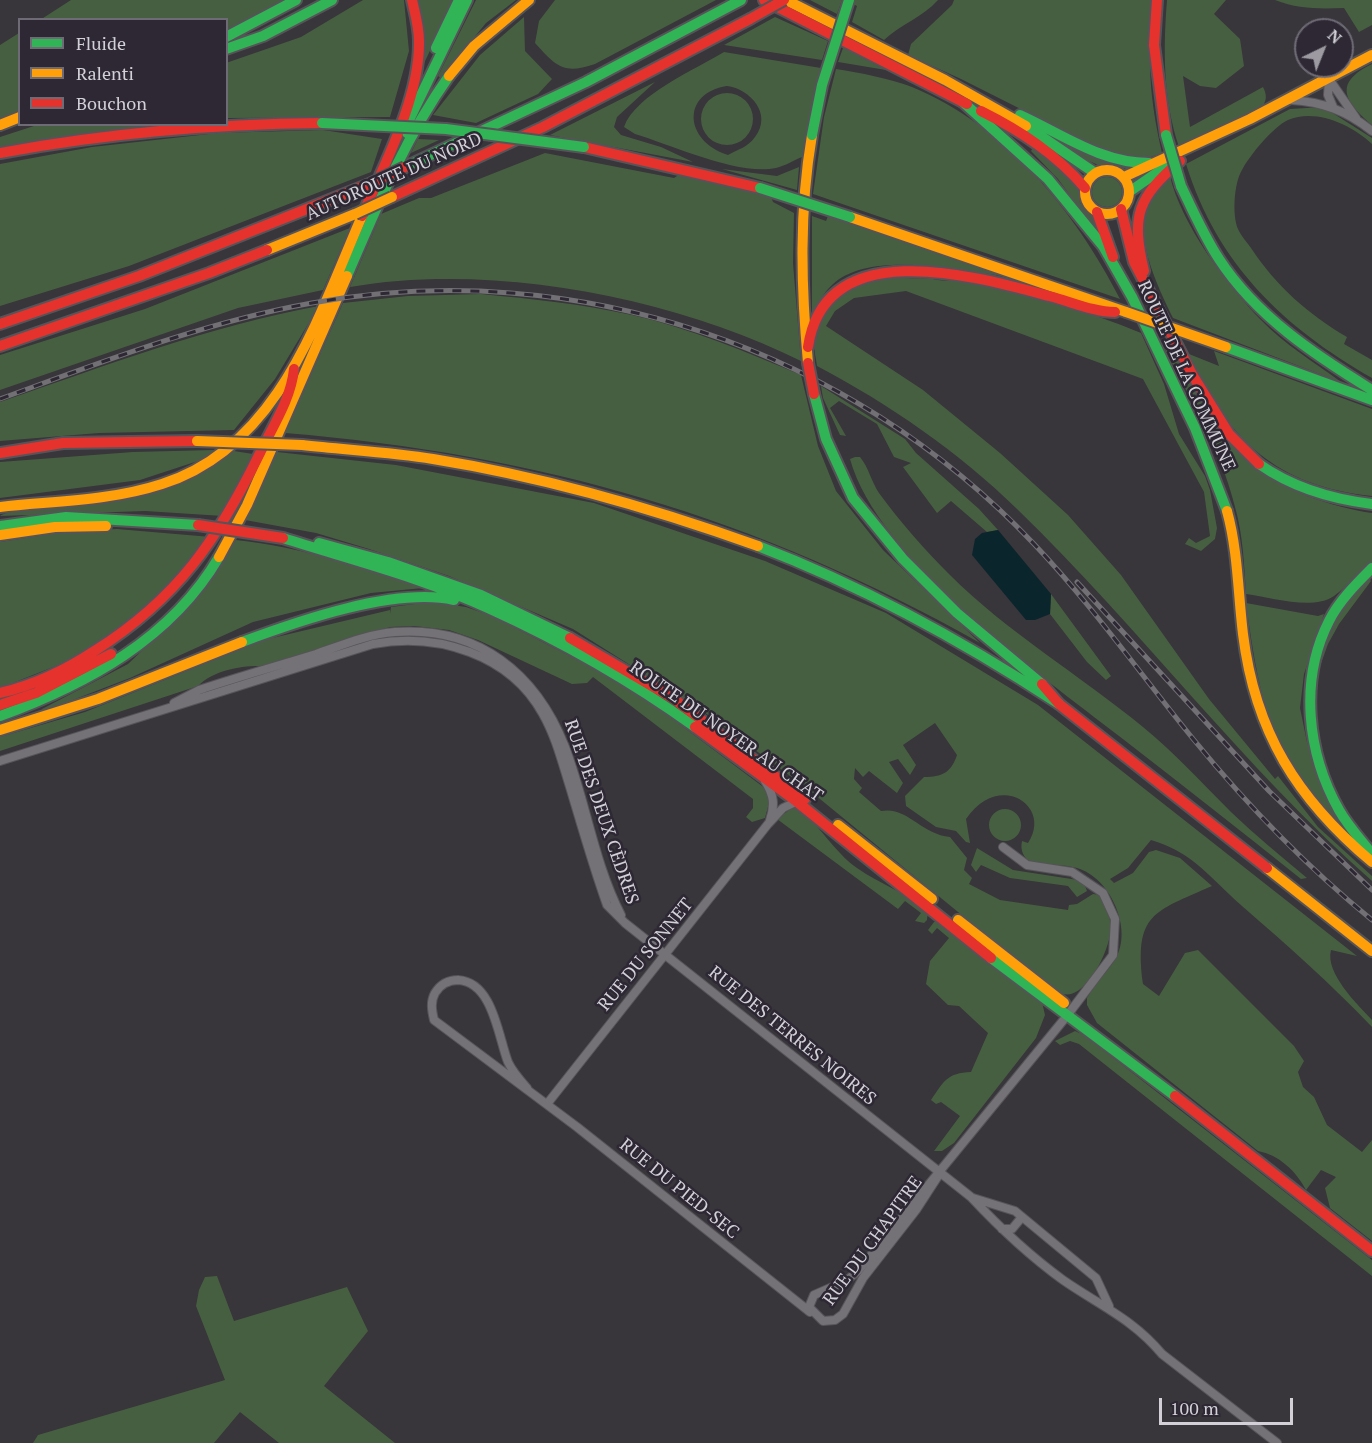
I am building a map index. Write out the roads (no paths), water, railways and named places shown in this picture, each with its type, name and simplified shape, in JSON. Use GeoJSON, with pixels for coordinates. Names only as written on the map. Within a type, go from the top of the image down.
{"type":"FeatureCollection","features":[{"type":"Feature","properties":{"kind":"main road"},"geometry":{"type":"LineString","coordinates":[[228,36],[296,0]]}},
{"type":"Feature","properties":{"kind":"main road"},"geometry":{"type":"LineString","coordinates":[[228,48],[263,36],[332,0]]}},
{"type":"Feature","properties":{"kind":"main road"},"geometry":{"type":"LineString","coordinates":[[406,108],[419,52],[418,25],[412,0]]}},
{"type":"Feature","properties":{"kind":"main road"},"geometry":{"type":"LineString","coordinates":[[0,507],[131,491],[160,484],[196,470],[221,454],[248,429],[294,368],[385,164],[406,108],[459,0]]}},
{"type":"Feature","properties":{"kind":"main road"},"geometry":{"type":"LineString","coordinates":[[405,142],[410,118],[467,0]]}},
{"type":"Feature","properties":{"kind":"main road"},"geometry":{"type":"LineString","coordinates":[[0,716],[65,688],[139,647],[188,602],[220,555],[318,346],[405,142],[453,70],[487,33],[529,0]]}},
{"type":"Feature","properties":{"kind":"main road","name":"AUTOROUTE DU NORD"},"geometry":{"type":"LineString","coordinates":[[0,324],[78,299],[203,253],[367,185],[586,82],[741,0]]}},
{"type":"Feature","properties":{"kind":"main road","name":"ROUTE DE LA COMMUNE"},"geometry":{"type":"LineString","coordinates":[[764,0],[1003,122],[1055,156],[1085,188]]}},
{"type":"Feature","properties":{"kind":"main road"},"geometry":{"type":"LineString","coordinates":[[785,0],[888,49],[987,102],[1057,145],[1095,173],[1113,170],[1124,177],[1129,192]]}},
{"type":"Feature","properties":{"kind":"main road","name":"AUTOROUTE DU NORD"},"geometry":{"type":"LineString","coordinates":[[0,346],[209,273],[355,214],[543,127],[785,0]]}},
{"type":"Feature","properties":{"kind":"main road"},"geometry":{"type":"LineString","coordinates":[[802,0],[854,27],[888,49]]}},
{"type":"Feature","properties":{"kind":"main road"},"geometry":{"type":"LineString","coordinates":[[849,0],[822,85],[806,171],[802,234],[803,319],[808,363],[826,439],[853,498],[903,560],[957,613],[1046,687],[1059,704]]}},
{"type":"Feature","properties":{"kind":"main road"},"geometry":{"type":"LineString","coordinates":[[1157,0],[1154,45],[1166,135],[1181,186],[1216,253],[1250,298],[1305,347],[1372,390]]}},
{"type":"Feature","properties":{"kind":"main road"},"geometry":{"type":"LineString","coordinates":[[1354,65],[1372,55]]}},
{"type":"Feature","properties":{"kind":"main road"},"geometry":{"type":"LineString","coordinates":[[1124,177],[1218,136],[1291,100],[1329,78]]}},
{"type":"Feature","properties":{"kind":"main road","name":"ROUTE DE LA COMMUNE"},"geometry":{"type":"LineString","coordinates":[[963,102],[1020,149],[1043,173],[1087,226],[1118,271],[1215,473],[1228,517],[1243,635],[1265,731],[1296,787],[1322,817],[1372,862]]}},
{"type":"Feature","properties":{"kind":"main road"},"geometry":{"type":"LineString","coordinates":[[987,102],[1044,125],[1113,160],[1136,164],[1161,161]]}},
{"type":"Feature","properties":{"kind":"main road"},"geometry":{"type":"LineString","coordinates":[[0,125],[18,118]]}},
{"type":"Feature","properties":{"kind":"main road"},"geometry":{"type":"LineString","coordinates":[[0,153],[56,142],[170,129],[322,123],[446,129],[584,147],[760,188],[1126,312],[1372,400]]}},
{"type":"Feature","properties":{"kind":"main road"},"geometry":{"type":"LineString","coordinates":[[1218,136],[1163,168],[1129,192],[1121,209],[1131,255],[1149,293],[1207,399],[1257,463],[1302,486],[1344,501],[1372,504]]}},
{"type":"Feature","properties":{"kind":"main road"},"geometry":{"type":"LineString","coordinates":[[1149,293],[1136,242],[1135,222],[1140,205],[1149,188],[1182,159]]}},
{"type":"Feature","properties":{"kind":"main road"},"geometry":{"type":"LineString","coordinates":[[1095,173],[1085,188],[1087,202],[1097,212],[1118,271]]}},
{"type":"Feature","properties":{"kind":"main road"},"geometry":{"type":"LineString","coordinates":[[1097,212],[1109,214],[1121,209]]}},
{"type":"Feature","properties":{"kind":"main road"},"geometry":{"type":"LineString","coordinates":[[808,363],[809,341],[817,320],[831,297],[848,282],[877,273],[947,275],[1045,294],[1106,312],[1126,312]]}},
{"type":"Feature","properties":{"kind":"main road"},"geometry":{"type":"LineString","coordinates":[[0,693],[54,674],[106,646],[136,626],[185,579],[228,517],[292,388],[294,368]]}},
{"type":"Feature","properties":{"kind":"main road"},"geometry":{"type":"LineString","coordinates":[[2,454],[63,443],[197,441],[302,445],[433,459],[526,477],[668,514],[814,569],[878,597],[1022,677],[1372,951]]}},
{"type":"Feature","properties":{"kind":"main road"},"geometry":{"type":"LineString","coordinates":[[0,526],[66,517],[145,520],[198,525],[283,538]]}},
{"type":"Feature","properties":{"kind":"main road"},"geometry":{"type":"LineString","coordinates":[[0,535],[55,526],[112,525],[145,520]]}},
{"type":"Feature","properties":{"kind":"main road","name":"ROUTE DU NOYER AU CHAT"},"geometry":{"type":"LineString","coordinates":[[283,538],[427,584],[489,608],[578,652],[648,693],[762,778],[801,800]]}},
{"type":"Feature","properties":{"kind":"main road","name":"ROUTE DU NOYER AU CHAT"},"geometry":{"type":"LineString","coordinates":[[283,538],[332,544],[481,595],[574,640],[674,699],[801,800],[984,952],[1070,1012],[1372,1251]]}},
{"type":"Feature","properties":{"kind":"main road"},"geometry":{"type":"LineString","coordinates":[[1372,568],[1340,603],[1327,625],[1312,663],[1309,691],[1309,717],[1322,772],[1336,804],[1372,854]]}},
{"type":"Feature","properties":{"kind":"main road"},"geometry":{"type":"LineString","coordinates":[[0,730],[101,698],[293,622],[364,605],[414,597],[450,598],[489,608]]}},
{"type":"Feature","properties":{"kind":"main road"},"geometry":{"type":"LineString","coordinates":[[0,705],[36,693],[153,633]]}},
{"type":"Feature","properties":{"kind":"street"},"geometry":{"type":"LineString","coordinates":[[1329,78],[1328,95],[1333,107]]}},
{"type":"Feature","properties":{"kind":"street"},"geometry":{"type":"LineString","coordinates":[[1329,78],[1356,118]]}},
{"type":"Feature","properties":{"kind":"street"},"geometry":{"type":"LineString","coordinates":[[1291,100],[1333,107],[1356,118],[1372,131]]}},
{"type":"Feature","properties":{"kind":"street","name":"RUE DES DEUX CÈDRES"},"geometry":{"type":"LineString","coordinates":[[0,761],[262,678],[392,641],[435,642],[480,656],[512,676],[542,712],[556,743],[607,905],[625,923]]}},
{"type":"Feature","properties":{"kind":"street"},"geometry":{"type":"LineString","coordinates":[[762,778],[773,797],[774,808],[768,824]]}},
{"type":"Feature","properties":{"kind":"street","name":"RUE DU SONNET"},"geometry":{"type":"LineString","coordinates":[[548,1104],[768,824],[783,808],[801,800]]}},
{"type":"Feature","properties":{"kind":"street","name":"RUE DU CHAPITRE"},"geometry":{"type":"LineString","coordinates":[[940,1173],[916,1210],[863,1278],[843,1314],[834,1320],[823,1321],[813,1314],[809,1307],[814,1295],[846,1281],[858,1271],[1070,1012],[1113,955],[1115,919],[1103,892],[1072,872],[1027,865],[1003,847]]}},
{"type":"Feature","properties":{"kind":"street","name":"RUE DES TERRES NOIRES"},"geometry":{"type":"LineString","coordinates":[[625,923],[971,1197]]}},
{"type":"Feature","properties":{"kind":"street"},"geometry":{"type":"LineString","coordinates":[[454,980],[468,981],[479,988],[487,1000],[509,1065],[527,1088],[514,1083],[434,1020],[431,1008],[434,996],[441,985],[454,980]]}},
{"type":"Feature","properties":{"kind":"street","name":"RUE DU PIED-SEC"},"geometry":{"type":"LineString","coordinates":[[527,1088],[813,1314]]}},
{"type":"Feature","properties":{"kind":"street"},"geometry":{"type":"LineString","coordinates":[[971,1197],[1015,1211],[1096,1278],[1109,1307]]}},
{"type":"Feature","properties":{"kind":"street"},"geometry":{"type":"LineString","coordinates":[[971,1197],[1001,1229],[1063,1280],[1109,1307],[1151,1340],[1162,1354],[1277,1443]]}},
{"type":"Feature","properties":{"kind":"street"},"geometry":{"type":"LineString","coordinates":[[1001,1229],[1012,1229],[1022,1217]]}},
{"type":"Feature","properties":{"kind":"water"},"geometry":{"type":"Polygon","coordinates":[[[998,530],[1051,594],[1050,614],[1035,620],[1026,620],[972,555],[975,539],[982,533],[998,530]]]}},
{"type":"Feature","properties":{"kind":"railway"},"geometry":{"type":"LineString","coordinates":[[0,399],[154,344],[232,321],[312,303],[412,292],[511,293],[608,307],[703,332],[795,369],[881,417],[961,476],[1034,544],[1055,567],[1235,789],[1324,879],[1372,920]]}},
{"type":"Feature","properties":{"kind":"railway"},"geometry":{"type":"LineString","coordinates":[[1077,582],[1269,791],[1372,890]]}}]}
